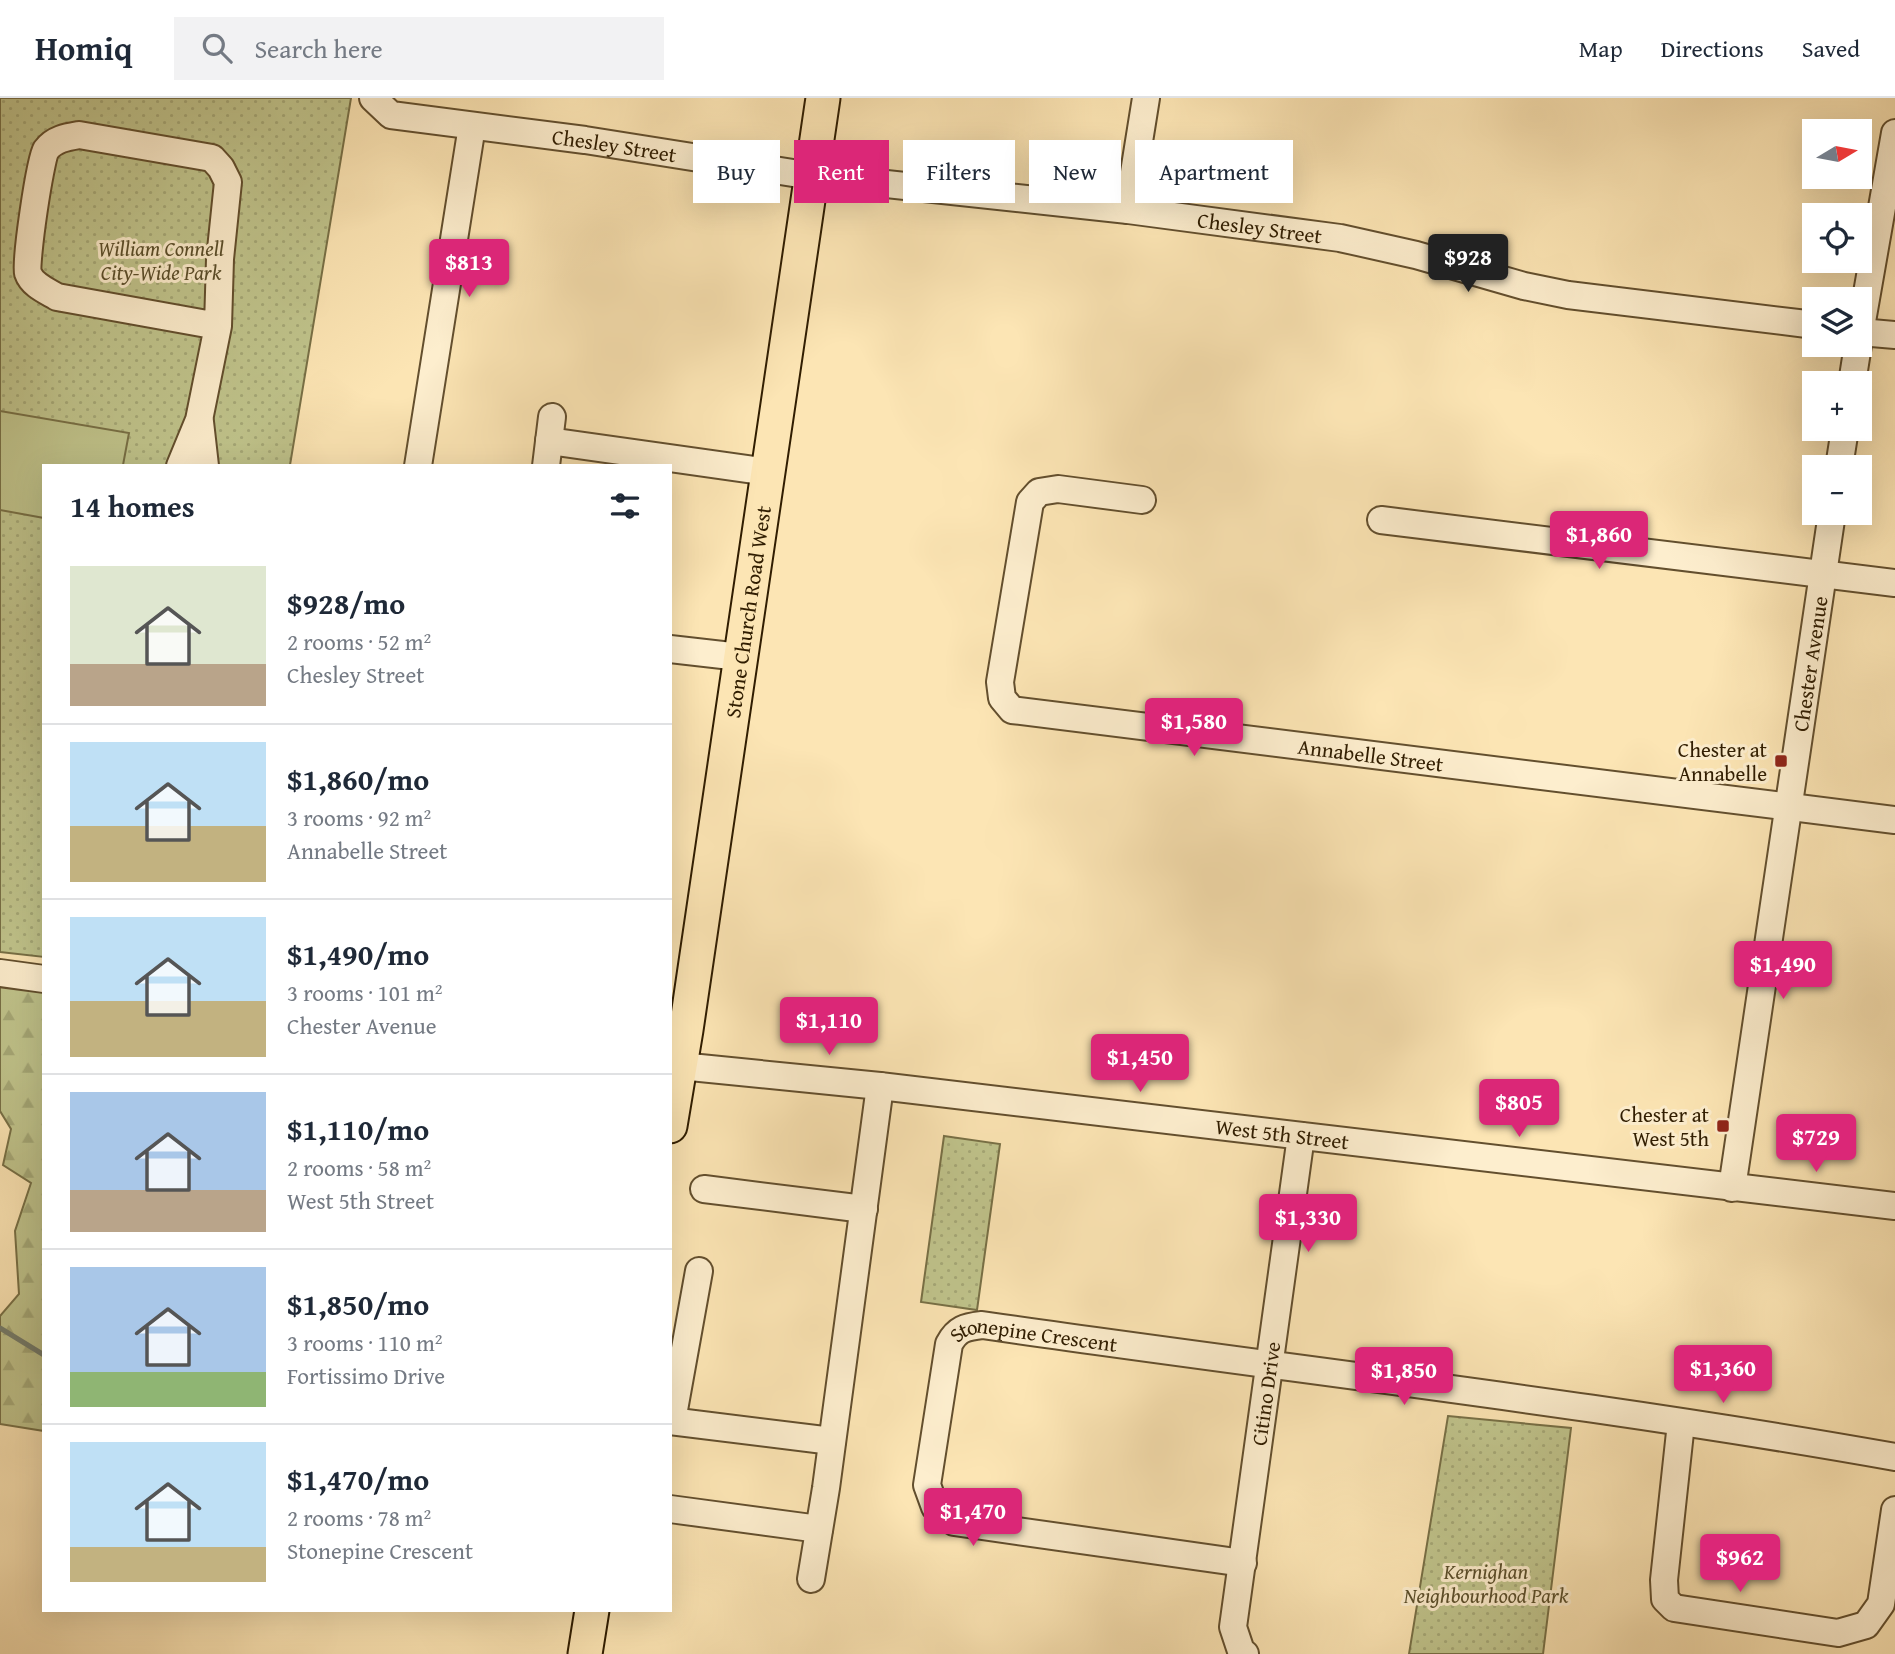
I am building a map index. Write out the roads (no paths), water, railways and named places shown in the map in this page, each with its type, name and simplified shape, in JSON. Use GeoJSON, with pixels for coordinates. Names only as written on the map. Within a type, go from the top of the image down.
{"type":"FeatureCollection","features":[{"type":"Feature","properties":{"kind":"main road","name":"Stone Church Road West"},"geometry":{"type":"LineString","coordinates":[[817,140],[823,98]]}},
{"type":"Feature","properties":{"kind":"main road","name":"Stone Church Road West"},"geometry":{"type":"LineString","coordinates":[[672,1102],[675,1065],[808,203]]}},
{"type":"Feature","properties":{"kind":"main road"},"geometry":{"type":"LineString","coordinates":[[585,1654],[592,1612]]}},
{"type":"Feature","properties":{"kind":"street","name":"Chesley Street"},"geometry":{"type":"LineString","coordinates":[[373,98],[391,115],[585,140],[794,173]]}},
{"type":"Feature","properties":{"kind":"street"},"geometry":{"type":"LineString","coordinates":[[1128,210],[1146,98]]}},
{"type":"Feature","properties":{"kind":"street"},"geometry":{"type":"LineString","coordinates":[[418,464],[472,126]]}},
{"type":"Feature","properties":{"kind":"street"},"geometry":{"type":"LineString","coordinates":[[1868,287],[1895,133]]}},
{"type":"Feature","properties":{"kind":"street"},"geometry":{"type":"LineString","coordinates":[[181,464],[200,420],[218,326],[220,260],[228,182],[221,167],[212,158],[79,135],[60,139],[46,151],[39,178],[29,253],[28,273],[36,285],[57,297],[218,326]]}},
{"type":"Feature","properties":{"kind":"street","name":"Chesley Street"},"geometry":{"type":"LineString","coordinates":[[889,184],[1128,210],[1340,238],[1568,295],[1802,323]]}},
{"type":"Feature","properties":{"kind":"street"},"geometry":{"type":"LineString","coordinates":[[1872,333],[1895,335]]}},
{"type":"Feature","properties":{"kind":"street"},"geometry":{"type":"LineString","coordinates":[[200,420],[205,464]]}},
{"type":"Feature","properties":{"kind":"street"},"geometry":{"type":"LineString","coordinates":[[549,441],[768,472]]}},
{"type":"Feature","properties":{"kind":"street","name":"Annabelle Street"},"geometry":{"type":"LineString","coordinates":[[1142,500],[1058,489],[1039,492],[1030,502],[1000,682],[1002,698],[1012,710],[1895,820]]}},
{"type":"Feature","properties":{"kind":"street"},"geometry":{"type":"LineString","coordinates":[[1381,520],[1895,583]]}},
{"type":"Feature","properties":{"kind":"street","name":"Chester Avenue"},"geometry":{"type":"LineString","coordinates":[[1732,1188],[1830,525]]}},
{"type":"Feature","properties":{"kind":"street"},"geometry":{"type":"LineString","coordinates":[[672,649],[740,657]]}},
{"type":"Feature","properties":{"kind":"street"},"geometry":{"type":"LineString","coordinates":[[0,973],[42,979]]}},
{"type":"Feature","properties":{"kind":"street","name":"West 5th Street"},"geometry":{"type":"LineString","coordinates":[[675,1065],[880,1086],[1895,1206]]}},
{"type":"Feature","properties":{"kind":"street"},"geometry":{"type":"LineString","coordinates":[[811,1579],[880,1086]]}},
{"type":"Feature","properties":{"kind":"street","name":"Citino Drive"},"geometry":{"type":"LineString","coordinates":[[1243,1653],[1233,1627],[1301,1136]]}},
{"type":"Feature","properties":{"kind":"street"},"geometry":{"type":"LineString","coordinates":[[704,1189],[864,1209]]}},
{"type":"Feature","properties":{"kind":"street"},"geometry":{"type":"LineString","coordinates":[[672,1416],[699,1271]]}},
{"type":"Feature","properties":{"kind":"street","name":"Stonepine Crescent"},"geometry":{"type":"LineString","coordinates":[[1243,1563],[954,1522],[935,1507],[927,1485],[949,1344],[955,1333],[966,1327],[982,1325],[1271,1366]]}},
{"type":"Feature","properties":{"kind":"street"},"geometry":{"type":"LineString","coordinates":[[1271,1366],[1543,1401],[1895,1457]]}},
{"type":"Feature","properties":{"kind":"street"},"geometry":{"type":"LineString","coordinates":[[672,1421],[832,1441]]}},
{"type":"Feature","properties":{"kind":"street"},"geometry":{"type":"LineString","coordinates":[[1681,1423],[1664,1580],[1665,1599],[1674,1608],[1838,1633],[1866,1625],[1881,1604],[1895,1510]]}},
{"type":"Feature","properties":{"kind":"street"},"geometry":{"type":"LineString","coordinates":[[672,1509],[819,1530]]}},
{"type":"Feature","properties":{"kind":"waterway"},"geometry":{"type":"LineString","coordinates":[[0,1328],[42,1354]]}},
{"type":"Feature","properties":{"kind":"place","name":"Chester at Annabelle"},"geometry":{"type":"Point","coordinates":[1781,761]}},
{"type":"Feature","properties":{"kind":"place","name":"Chester at West 5th"},"geometry":{"type":"Point","coordinates":[1723,1126]}},
{"type":"Feature","properties":{"kind":"park label","name":"William Connell City-Wide Park"},"geometry":{"type":"Point","coordinates":[161,260]}},
{"type":"Feature","properties":{"kind":"park label","name":"Kernighan Neighbourhood Park"},"geometry":{"type":"Point","coordinates":[1486,1583]}}]}
